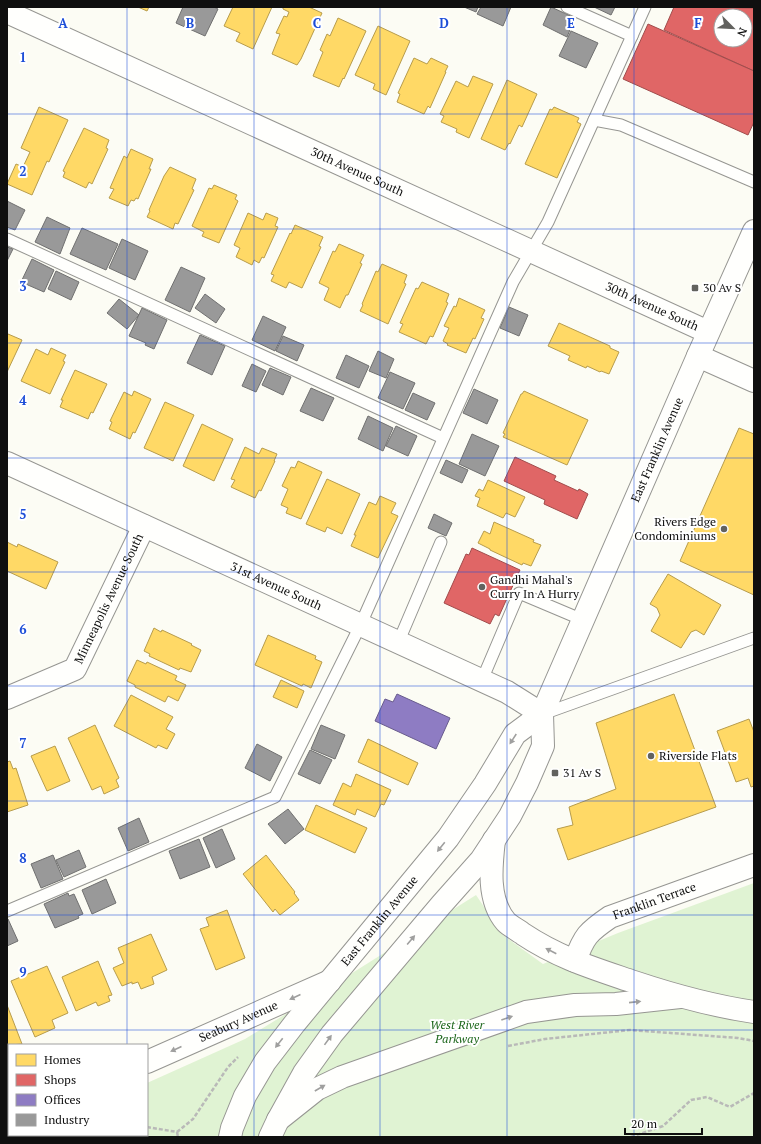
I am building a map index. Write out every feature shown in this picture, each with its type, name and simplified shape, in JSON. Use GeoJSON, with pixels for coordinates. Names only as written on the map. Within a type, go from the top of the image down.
{"type":"FeatureCollection","features":[{"type":"Feature","properties":{"kind":"street","name":"30th Avenue South"},"geometry":{"type":"LineString","coordinates":[[11,16],[708,332]]}},
{"type":"Feature","properties":{"kind":"street","name":"East Franklin Avenue"},"geometry":{"type":"LineString","coordinates":[[274,1128],[304,1073],[332,1034],[481,860],[510,816],[527,783],[543,746],[542,714],[708,332],[754,231]]}},
{"type":"Feature","properties":{"kind":"street"},"geometry":{"type":"LineString","coordinates":[[698,356],[754,381]]}},
{"type":"Feature","properties":{"kind":"street","name":"31st Avenue South"},"geometry":{"type":"LineString","coordinates":[[7,463],[360,626],[482,680],[507,692],[542,714]]}},
{"type":"Feature","properties":{"kind":"street","name":"Minneapolis Avenue South"},"geometry":{"type":"LineString","coordinates":[[7,698],[75,669],[144,526]]}},
{"type":"Feature","properties":{"kind":"street","name":"East Franklin Avenue"},"geometry":{"type":"LineString","coordinates":[[229,1134],[245,1096],[265,1062],[295,1023],[448,838],[485,784],[515,734],[542,714]]}},
{"type":"Feature","properties":{"kind":"street"},"geometry":{"type":"LineString","coordinates":[[494,840],[491,871],[493,893],[497,907],[506,922],[550,950],[575,961],[680,997],[744,1010],[754,1021]]}},
{"type":"Feature","properties":{"kind":"street","name":"Franklin Terrace"},"geometry":{"type":"LineString","coordinates":[[575,961],[582,942],[592,929],[610,918],[754,865]]}},
{"type":"Feature","properties":{"kind":"street","name":"Seabury Avenue"},"geometry":{"type":"LineString","coordinates":[[148,1062],[330,981]]}},
{"type":"Feature","properties":{"kind":"street"},"geometry":{"type":"LineString","coordinates":[[274,1128],[317,1089],[342,1077],[526,1012],[575,1005],[616,1004],[680,997]]}},
{"type":"Feature","properties":{"kind":"lane"},"geometry":{"type":"LineString","coordinates":[[567,7],[632,36]]}},
{"type":"Feature","properties":{"kind":"lane"},"geometry":{"type":"LineString","coordinates":[[7,911],[275,797],[360,626],[513,282],[548,222],[645,7]]}},
{"type":"Feature","properties":{"kind":"lane"},"geometry":{"type":"LineString","coordinates":[[594,120],[621,125],[754,182]]}},
{"type":"Feature","properties":{"kind":"lane"},"geometry":{"type":"LineString","coordinates":[[7,239],[443,438]]}},
{"type":"Feature","properties":{"kind":"lane"},"geometry":{"type":"LineString","coordinates":[[398,643],[441,542]]}},
{"type":"Feature","properties":{"kind":"lane"},"geometry":{"type":"LineString","coordinates":[[482,680],[519,593],[582,620]]}},
{"type":"Feature","properties":{"kind":"lane"},"geometry":{"type":"LineString","coordinates":[[542,714],[754,638]]}},
{"type":"Feature","properties":{"kind":"path"},"geometry":{"type":"LineString","coordinates":[[508,1046],[545,1038],[630,1030],[738,1038],[754,1041]]}},
{"type":"Feature","properties":{"kind":"path"},"geometry":{"type":"LineString","coordinates":[[631,1137],[663,1126],[690,1100],[707,1097],[730,1107],[754,1093]]}},
{"type":"Feature","properties":{"kind":"path"},"geometry":{"type":"LineString","coordinates":[[148,1126],[177,1132],[178,1137]]}},
{"type":"Feature","properties":{"kind":"green space","name":"West River Parkway"},"geometry":{"type":"Polygon","coordinates":[[[754,883],[754,1137],[20,1137],[148,1136],[148,1083],[245,1039],[476,895],[503,935],[543,964],[618,933],[754,883]]]}},
{"type":"Feature","properties":{"kind":"building: Homes"},"geometry":{"type":"Polygon","coordinates":[[[138,7],[149,7],[147,11],[138,7]]]}},
{"type":"Feature","properties":{"kind":"building: Homes"},"geometry":{"type":"Polygon","coordinates":[[[233,7],[272,7],[253,49],[236,41],[240,33],[224,26],[233,7]]]}},
{"type":"Feature","properties":{"kind":"building: Homes"},"geometry":{"type":"Polygon","coordinates":[[[283,7],[309,7],[322,13],[297,65],[272,54],[280,34],[276,33],[284,16],[287,17],[289,12],[283,9],[283,7]]]}},
{"type":"Feature","properties":{"kind":"building: Homes"},"geometry":{"type":"Polygon","coordinates":[[[338,18],[366,31],[339,87],[313,76],[323,52],[320,50],[327,34],[330,36],[338,18]]]}},
{"type":"Feature","properties":{"kind":"building: Homes"},"geometry":{"type":"Polygon","coordinates":[[[378,26],[410,41],[386,95],[373,89],[375,84],[355,75],[378,26]]]}},
{"type":"Feature","properties":{"kind":"building: Homes"},"geometry":{"type":"Polygon","coordinates":[[[414,58],[427,64],[431,58],[448,66],[430,108],[428,106],[424,114],[397,102],[400,94],[398,93],[414,58]]]}},
{"type":"Feature","properties":{"kind":"building: Homes"},"geometry":{"type":"Polygon","coordinates":[[[473,76],[493,84],[469,138],[456,132],[457,129],[441,122],[444,116],[440,114],[456,81],[468,87],[473,76]]]}},
{"type":"Feature","properties":{"kind":"building: Homes"},"geometry":{"type":"Polygon","coordinates":[[[507,80],[537,94],[522,127],[519,125],[510,144],[509,143],[505,150],[481,139],[507,80]]]}},
{"type":"Feature","properties":{"kind":"building: Homes"},"geometry":{"type":"Polygon","coordinates":[[[39,107],[68,120],[32,195],[7,184],[16,164],[23,167],[30,152],[21,148],[39,107]]]}},
{"type":"Feature","properties":{"kind":"building: Homes"},"geometry":{"type":"Polygon","coordinates":[[[554,107],[579,118],[577,122],[581,124],[557,178],[525,164],[550,109],[552,110],[554,107]]]}},
{"type":"Feature","properties":{"kind":"building: Homes"},"geometry":{"type":"Polygon","coordinates":[[[84,128],[109,140],[106,148],[108,149],[92,184],[89,182],[86,188],[63,177],[65,172],[63,171],[84,128]]]}},
{"type":"Feature","properties":{"kind":"building: Homes"},"geometry":{"type":"Polygon","coordinates":[[[131,149],[153,159],[149,169],[151,169],[138,199],[136,198],[134,201],[131,200],[128,206],[109,198],[114,189],[110,188],[124,156],[127,158],[131,149]]]}},
{"type":"Feature","properties":{"kind":"building: Homes"},"geometry":{"type":"Polygon","coordinates":[[[170,167],[196,179],[192,189],[194,190],[178,224],[175,223],[173,229],[147,217],[164,176],[170,167]]]}},
{"type":"Feature","properties":{"kind":"building: Homes"},"geometry":{"type":"Polygon","coordinates":[[[214,185],[237,195],[235,199],[238,201],[219,243],[202,236],[204,232],[192,226],[209,188],[212,189],[214,185]]]}},
{"type":"Feature","properties":{"kind":"building: Homes"},"geometry":{"type":"Polygon","coordinates":[[[248,213],[263,220],[266,213],[278,218],[275,226],[278,227],[264,258],[262,257],[259,263],[254,260],[252,265],[236,257],[240,248],[234,245],[248,213]]]}},
{"type":"Feature","properties":{"kind":"building: Homes"},"geometry":{"type":"Polygon","coordinates":[[[295,225],[323,237],[319,246],[321,247],[302,288],[289,282],[286,288],[271,281],[274,275],[271,274],[295,225]]]}},
{"type":"Feature","properties":{"kind":"building: Homes"},"geometry":{"type":"Polygon","coordinates":[[[339,244],[364,255],[360,263],[362,264],[348,295],[346,295],[340,308],[324,300],[329,288],[319,283],[333,251],[335,252],[339,244]]]}},
{"type":"Feature","properties":{"kind":"building: Homes"},"geometry":{"type":"Polygon","coordinates":[[[382,264],[407,275],[404,283],[406,284],[388,324],[360,311],[376,271],[378,272],[382,264]]]}},
{"type":"Feature","properties":{"kind":"building: Homes"},"geometry":{"type":"Polygon","coordinates":[[[422,282],[449,294],[446,302],[448,303],[433,337],[430,336],[426,344],[399,332],[403,324],[400,323],[416,288],[418,289],[422,282]]]}},
{"type":"Feature","properties":{"kind":"building: Homes"},"geometry":{"type":"Polygon","coordinates":[[[459,298],[485,310],[481,318],[484,319],[475,339],[473,338],[466,353],[447,345],[448,344],[443,341],[449,328],[444,326],[454,306],[456,307],[459,298]]]}},
{"type":"Feature","properties":{"kind":"building: Homes"},"geometry":{"type":"Polygon","coordinates":[[[559,323],[610,346],[610,348],[619,352],[609,374],[587,366],[586,368],[568,360],[570,356],[548,346],[559,323]]]}},
{"type":"Feature","properties":{"kind":"building: Homes"},"geometry":{"type":"Polygon","coordinates":[[[8,334],[22,340],[7,372],[7,336],[8,334]]]}},
{"type":"Feature","properties":{"kind":"building: Homes"},"geometry":{"type":"Polygon","coordinates":[[[51,348],[66,355],[63,361],[65,362],[50,394],[21,381],[36,349],[48,355],[51,348]]]}},
{"type":"Feature","properties":{"kind":"building: Homes"},"geometry":{"type":"Polygon","coordinates":[[[75,370],[107,384],[93,413],[91,412],[88,419],[60,407],[63,400],[61,400],[75,370]]]}},
{"type":"Feature","properties":{"kind":"building: Homes"},"geometry":{"type":"Polygon","coordinates":[[[134,391],[151,399],[135,433],[133,432],[130,439],[109,429],[112,422],[110,421],[124,392],[132,396],[134,391]]]}},
{"type":"Feature","properties":{"kind":"building: Homes"},"geometry":{"type":"Polygon","coordinates":[[[524,391],[588,420],[567,465],[503,437],[505,434],[503,433],[521,394],[524,391]]]}},
{"type":"Feature","properties":{"kind":"building: Homes"},"geometry":{"type":"Polygon","coordinates":[[[165,402],[194,415],[173,461],[144,448],[165,402]]]}},
{"type":"Feature","properties":{"kind":"building: Homes"},"geometry":{"type":"Polygon","coordinates":[[[202,424],[233,439],[214,481],[183,466],[202,424]]]}},
{"type":"Feature","properties":{"kind":"building: Homes","name":"Rivers Edge Condominiums"},"geometry":{"type":"Polygon","coordinates":[[[739,428],[754,434],[754,595],[680,561],[739,428]]]}},
{"type":"Feature","properties":{"kind":"building: Homes"},"geometry":{"type":"Polygon","coordinates":[[[245,447],[259,454],[262,448],[277,454],[261,491],[259,490],[255,498],[231,487],[235,480],[231,479],[245,447]]]}},
{"type":"Feature","properties":{"kind":"building: Homes"},"geometry":{"type":"Polygon","coordinates":[[[298,461],[322,472],[301,519],[286,513],[288,508],[281,505],[288,489],[282,486],[291,467],[295,468],[298,461]]]}},
{"type":"Feature","properties":{"kind":"building: Homes"},"geometry":{"type":"Polygon","coordinates":[[[327,479],[360,494],[342,534],[327,527],[325,532],[306,524],[327,479]]]}},
{"type":"Feature","properties":{"kind":"building: Homes"},"geometry":{"type":"Polygon","coordinates":[[[488,480],[525,497],[515,517],[506,513],[503,518],[477,506],[480,498],[475,496],[479,489],[483,491],[488,480]]]}},
{"type":"Feature","properties":{"kind":"building: Homes"},"geometry":{"type":"Polygon","coordinates":[[[380,496],[396,503],[391,513],[398,516],[378,558],[351,546],[356,535],[354,535],[369,502],[376,505],[380,496]]]}},
{"type":"Feature","properties":{"kind":"building: Homes"},"geometry":{"type":"Polygon","coordinates":[[[494,522],[534,540],[533,542],[541,545],[531,566],[523,563],[522,565],[478,543],[484,531],[490,534],[494,522]]]}},
{"type":"Feature","properties":{"kind":"building: Homes"},"geometry":{"type":"Polygon","coordinates":[[[7,542],[17,547],[18,544],[58,562],[46,589],[7,571],[7,542]]]}},
{"type":"Feature","properties":{"kind":"building: Homes"},"geometry":{"type":"Polygon","coordinates":[[[668,574],[721,605],[704,635],[696,630],[691,632],[681,648],[651,631],[660,615],[657,608],[650,604],[668,574]]]}},
{"type":"Feature","properties":{"kind":"building: Homes"},"geometry":{"type":"Polygon","coordinates":[[[154,628],[161,632],[162,630],[192,644],[191,645],[201,650],[191,672],[180,668],[179,670],[149,656],[150,654],[144,651],[154,628]]]}},
{"type":"Feature","properties":{"kind":"building: Homes"},"geometry":{"type":"Polygon","coordinates":[[[268,635],[316,656],[315,659],[322,662],[311,688],[303,684],[302,686],[255,665],[268,635]]]}},
{"type":"Feature","properties":{"kind":"building: Homes"},"geometry":{"type":"Polygon","coordinates":[[[137,660],[146,664],[147,662],[177,676],[175,680],[186,685],[178,701],[168,696],[165,702],[135,687],[135,685],[127,681],[137,660]]]}},
{"type":"Feature","properties":{"kind":"building: Homes"},"geometry":{"type":"Polygon","coordinates":[[[281,680],[304,691],[297,708],[273,697],[281,680]]]}},
{"type":"Feature","properties":{"kind":"building: Homes","name":"Riverside Flats"},"geometry":{"type":"Polygon","coordinates":[[[674,694],[716,807],[568,860],[557,829],[573,825],[569,807],[616,789],[596,723],[674,694]]]}},
{"type":"Feature","properties":{"kind":"building: Homes"},"geometry":{"type":"Polygon","coordinates":[[[131,695],[173,717],[166,729],[175,734],[167,749],[158,745],[156,748],[114,726],[131,695]]]}},
{"type":"Feature","properties":{"kind":"building: Homes"},"geometry":{"type":"Polygon","coordinates":[[[749,719],[754,732],[754,786],[751,787],[748,778],[736,782],[717,731],[749,719]]]}},
{"type":"Feature","properties":{"kind":"building: Homes"},"geometry":{"type":"Polygon","coordinates":[[[95,725],[119,778],[116,780],[119,787],[104,794],[101,786],[92,790],[68,738],[95,725]]]}},
{"type":"Feature","properties":{"kind":"building: Homes"},"geometry":{"type":"Polygon","coordinates":[[[368,739],[418,763],[408,785],[358,762],[368,739]]]}},
{"type":"Feature","properties":{"kind":"building: Homes"},"geometry":{"type":"Polygon","coordinates":[[[55,746],[70,781],[47,791],[31,756],[55,746]]]}},
{"type":"Feature","properties":{"kind":"building: Homes"},"geometry":{"type":"Polygon","coordinates":[[[10,761],[13,769],[16,768],[28,805],[7,812],[7,762],[10,761]]]}},
{"type":"Feature","properties":{"kind":"building: Homes"},"geometry":{"type":"Polygon","coordinates":[[[356,774],[391,790],[384,805],[381,804],[375,817],[357,809],[355,815],[333,805],[343,783],[351,787],[356,774]]]}},
{"type":"Feature","properties":{"kind":"building: Homes"},"geometry":{"type":"Polygon","coordinates":[[[316,805],[367,828],[355,853],[305,830],[316,805]]]}},
{"type":"Feature","properties":{"kind":"building: Homes"},"geometry":{"type":"Polygon","coordinates":[[[266,855],[295,892],[294,893],[299,900],[280,915],[275,909],[273,912],[243,874],[266,855]]]}},
{"type":"Feature","properties":{"kind":"building: Homes"},"geometry":{"type":"Polygon","coordinates":[[[227,910],[245,958],[216,970],[200,929],[209,926],[206,918],[227,910]]]}},
{"type":"Feature","properties":{"kind":"building: Homes"},"geometry":{"type":"Polygon","coordinates":[[[151,934],[167,970],[152,977],[154,984],[141,989],[138,982],[132,984],[132,982],[122,986],[113,968],[124,963],[118,948],[151,934]]]}},
{"type":"Feature","properties":{"kind":"building: Homes"},"geometry":{"type":"Polygon","coordinates":[[[98,961],[112,995],[108,996],[110,1001],[98,1006],[96,1002],[76,1011],[62,977],[98,961]]]}},
{"type":"Feature","properties":{"kind":"building: Homes"},"geometry":{"type":"Polygon","coordinates":[[[47,966],[68,1013],[52,1020],[55,1028],[35,1037],[11,981],[47,966]]]}},
{"type":"Feature","properties":{"kind":"building: Homes"},"geometry":{"type":"Polygon","coordinates":[[[7,1005],[22,1044],[8,1044],[7,1050],[7,1005]]]}},
{"type":"Feature","properties":{"kind":"building: Shops"},"geometry":{"type":"Polygon","coordinates":[[[674,7],[754,8],[754,71],[664,30],[674,7]]]}},
{"type":"Feature","properties":{"kind":"building: Shops"},"geometry":{"type":"Polygon","coordinates":[[[648,24],[754,71],[754,122],[748,135],[623,79],[648,24]]]}},
{"type":"Feature","properties":{"kind":"building: Shops"},"geometry":{"type":"Polygon","coordinates":[[[515,457],[556,476],[554,480],[588,494],[577,519],[544,504],[545,500],[504,481],[515,457]]]}},
{"type":"Feature","properties":{"kind":"building: Shops","name":"Gandhi Mahal's Curry In A Hurry"},"geometry":{"type":"Polygon","coordinates":[[[472,548],[520,570],[499,616],[495,614],[490,624],[444,603],[466,554],[469,555],[472,548]]]}},
{"type":"Feature","properties":{"kind":"building: Offices"},"geometry":{"type":"Polygon","coordinates":[[[397,694],[450,718],[436,749],[375,721],[385,699],[393,702],[397,694]]]}},
{"type":"Feature","properties":{"kind":"building: Industry"},"geometry":{"type":"Polygon","coordinates":[[[183,7],[214,7],[218,9],[205,36],[176,23],[183,7]]]}},
{"type":"Feature","properties":{"kind":"building: Industry"},"geometry":{"type":"Polygon","coordinates":[[[464,7],[478,7],[476,12],[464,7]]]}},
{"type":"Feature","properties":{"kind":"building: Industry"},"geometry":{"type":"Polygon","coordinates":[[[481,7],[511,7],[503,26],[477,14],[481,7]]]}},
{"type":"Feature","properties":{"kind":"building: Industry"},"geometry":{"type":"Polygon","coordinates":[[[551,7],[575,18],[567,37],[543,25],[551,7]]]}},
{"type":"Feature","properties":{"kind":"building: Industry"},"geometry":{"type":"Polygon","coordinates":[[[594,7],[615,7],[611,15],[594,7]]]}},
{"type":"Feature","properties":{"kind":"building: Industry"},"geometry":{"type":"Polygon","coordinates":[[[571,31],[598,43],[586,68],[559,56],[571,31]]]}},
{"type":"Feature","properties":{"kind":"building: Industry"},"geometry":{"type":"Polygon","coordinates":[[[7,201],[25,210],[15,230],[7,227],[7,201]]]}},
{"type":"Feature","properties":{"kind":"building: Industry"},"geometry":{"type":"Polygon","coordinates":[[[47,217],[70,228],[60,254],[35,242],[47,217]]]}},
{"type":"Feature","properties":{"kind":"building: Industry"},"geometry":{"type":"Polygon","coordinates":[[[82,228],[118,244],[106,270],[70,254],[82,228]]]}},
{"type":"Feature","properties":{"kind":"building: Industry"},"geometry":{"type":"Polygon","coordinates":[[[122,239],[148,251],[135,280],[109,268],[122,239]]]}},
{"type":"Feature","properties":{"kind":"building: Industry"},"geometry":{"type":"Polygon","coordinates":[[[7,247],[13,249],[7,261],[7,247]]]}},
{"type":"Feature","properties":{"kind":"building: Industry"},"geometry":{"type":"Polygon","coordinates":[[[32,259],[54,270],[44,292],[21,282],[32,259]]]}},
{"type":"Feature","properties":{"kind":"building: Industry"},"geometry":{"type":"Polygon","coordinates":[[[181,267],[205,278],[190,312],[165,300],[181,267]]]}},
{"type":"Feature","properties":{"kind":"building: Industry"},"geometry":{"type":"Polygon","coordinates":[[[56,271],[79,282],[71,300],[48,289],[56,271]]]}},
{"type":"Feature","properties":{"kind":"building: Industry"},"geometry":{"type":"Polygon","coordinates":[[[205,294],[225,309],[216,323],[195,308],[205,294]]]}},
{"type":"Feature","properties":{"kind":"building: Industry"},"geometry":{"type":"Polygon","coordinates":[[[119,299],[139,315],[127,329],[107,313],[119,299]]]}},
{"type":"Feature","properties":{"kind":"building: Industry"},"geometry":{"type":"Polygon","coordinates":[[[509,307],[528,315],[519,336],[500,328],[509,307]]]}},
{"type":"Feature","properties":{"kind":"building: Industry"},"geometry":{"type":"Polygon","coordinates":[[[142,308],[167,320],[154,349],[145,345],[146,343],[129,336],[142,308]]]}},
{"type":"Feature","properties":{"kind":"building: Industry"},"geometry":{"type":"Polygon","coordinates":[[[263,316],[286,327],[275,351],[252,340],[263,316]]]}},
{"type":"Feature","properties":{"kind":"building: Industry"},"geometry":{"type":"Polygon","coordinates":[[[200,335],[225,346],[212,375],[187,363],[200,335]]]}},
{"type":"Feature","properties":{"kind":"building: Industry"},"geometry":{"type":"Polygon","coordinates":[[[283,336],[304,345],[297,361],[276,351],[283,336]]]}},
{"type":"Feature","properties":{"kind":"building: Industry"},"geometry":{"type":"Polygon","coordinates":[[[378,351],[394,359],[386,378],[369,371],[378,351]]]}},
{"type":"Feature","properties":{"kind":"building: Industry"},"geometry":{"type":"Polygon","coordinates":[[[346,355],[369,366],[359,388],[336,378],[346,355]]]}},
{"type":"Feature","properties":{"kind":"building: Industry"},"geometry":{"type":"Polygon","coordinates":[[[252,364],[266,371],[256,392],[242,386],[252,364]]]}},
{"type":"Feature","properties":{"kind":"building: Industry"},"geometry":{"type":"Polygon","coordinates":[[[270,368],[291,377],[283,395],[262,385],[270,368]]]}},
{"type":"Feature","properties":{"kind":"building: Industry"},"geometry":{"type":"Polygon","coordinates":[[[390,372],[415,383],[403,409],[378,398],[390,372]]]}},
{"type":"Feature","properties":{"kind":"building: Industry"},"geometry":{"type":"Polygon","coordinates":[[[311,388],[334,398],[323,421],[300,411],[311,388]]]}},
{"type":"Feature","properties":{"kind":"building: Industry"},"geometry":{"type":"Polygon","coordinates":[[[474,389],[498,400],[487,424],[463,413],[474,389]]]}},
{"type":"Feature","properties":{"kind":"building: Industry"},"geometry":{"type":"Polygon","coordinates":[[[413,393],[435,403],[427,420],[405,410],[413,393]]]}},
{"type":"Feature","properties":{"kind":"building: Industry"},"geometry":{"type":"Polygon","coordinates":[[[368,416],[393,428],[383,451],[358,439],[368,416]]]}},
{"type":"Feature","properties":{"kind":"building: Industry"},"geometry":{"type":"Polygon","coordinates":[[[396,426],[417,436],[408,456],[386,446],[396,426]]]}},
{"type":"Feature","properties":{"kind":"building: Industry"},"geometry":{"type":"Polygon","coordinates":[[[472,434],[499,446],[485,476],[459,464],[472,434]]]}},
{"type":"Feature","properties":{"kind":"building: Industry"},"geometry":{"type":"Polygon","coordinates":[[[446,460],[468,470],[462,483],[440,473],[446,460]]]}},
{"type":"Feature","properties":{"kind":"building: Industry"},"geometry":{"type":"Polygon","coordinates":[[[434,514],[452,523],[446,536],[428,528],[434,514]]]}},
{"type":"Feature","properties":{"kind":"building: Industry"},"geometry":{"type":"Polygon","coordinates":[[[321,725],[345,735],[335,759],[311,749],[321,725]]]}},
{"type":"Feature","properties":{"kind":"building: Industry"},"geometry":{"type":"Polygon","coordinates":[[[257,744],[282,757],[270,781],[245,768],[257,744]]]}},
{"type":"Feature","properties":{"kind":"building: Industry"},"geometry":{"type":"Polygon","coordinates":[[[310,750],[332,760],[320,784],[298,774],[310,750]]]}},
{"type":"Feature","properties":{"kind":"building: Industry"},"geometry":{"type":"Polygon","coordinates":[[[288,809],[304,829],[285,844],[268,824],[288,809]]]}},
{"type":"Feature","properties":{"kind":"building: Industry"},"geometry":{"type":"Polygon","coordinates":[[[139,818],[149,842],[128,851],[118,828],[139,818]]]}},
{"type":"Feature","properties":{"kind":"building: Industry"},"geometry":{"type":"Polygon","coordinates":[[[222,829],[235,859],[216,868],[203,838],[222,829]]]}},
{"type":"Feature","properties":{"kind":"building: Industry"},"geometry":{"type":"Polygon","coordinates":[[[199,839],[210,867],[180,879],[169,851],[199,839]]]}},
{"type":"Feature","properties":{"kind":"building: Industry"},"geometry":{"type":"Polygon","coordinates":[[[79,850],[86,867],[64,877],[56,860],[79,850]]]}},
{"type":"Feature","properties":{"kind":"building: Industry"},"geometry":{"type":"Polygon","coordinates":[[[53,855],[63,879],[41,888],[31,864],[53,855]]]}},
{"type":"Feature","properties":{"kind":"building: Industry"},"geometry":{"type":"Polygon","coordinates":[[[106,879],[116,903],[92,914],[82,890],[106,879]]]}},
{"type":"Feature","properties":{"kind":"building: Industry"},"geometry":{"type":"Polygon","coordinates":[[[68,893],[69,896],[74,894],[83,914],[78,916],[79,918],[55,928],[44,904],[68,893]]]}},
{"type":"Feature","properties":{"kind":"building: Industry"},"geometry":{"type":"Polygon","coordinates":[[[7,919],[18,941],[7,946],[7,919]]]}},
{"type":"Feature","properties":{"kind":"place","name":"30 Av S"},"geometry":{"type":"Point","coordinates":[695,288]}},
{"type":"Feature","properties":{"kind":"place","name":"Rivers Edge Condominiums"},"geometry":{"type":"Point","coordinates":[724,529]}},
{"type":"Feature","properties":{"kind":"place","name":"Gandhi Mahal's Curry In A Hurry"},"geometry":{"type":"Point","coordinates":[482,587]}},
{"type":"Feature","properties":{"kind":"place","name":"Riverside Flats"},"geometry":{"type":"Point","coordinates":[651,756]}},
{"type":"Feature","properties":{"kind":"place","name":"31 Av S"},"geometry":{"type":"Point","coordinates":[555,773]}}]}
